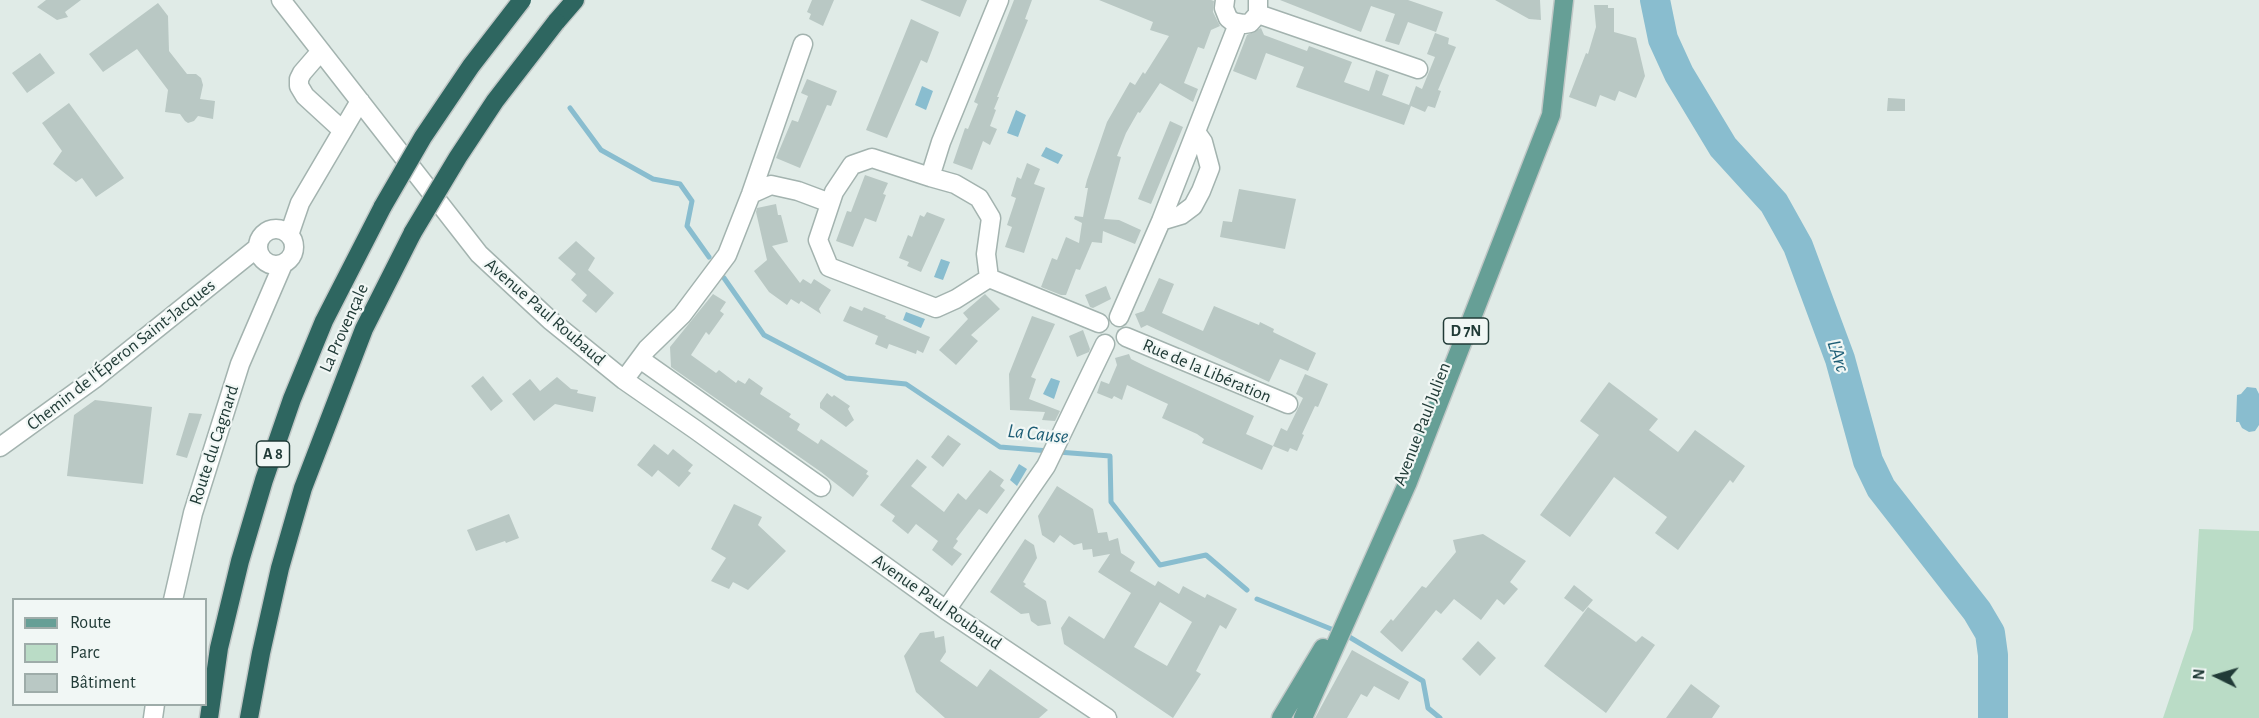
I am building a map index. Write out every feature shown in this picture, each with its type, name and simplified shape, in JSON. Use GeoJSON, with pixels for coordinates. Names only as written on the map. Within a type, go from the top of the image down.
{"type":"FeatureCollection","features":[{"type":"Feature","properties":{"kind":"highway","name":"La Provençale"},"geometry":{"type":"LineString","coordinates":[[209,718],[219,648],[240,561],[292,399],[324,321],[383,206],[423,137],[471,66],[522,0]]}},
{"type":"Feature","properties":{"kind":"highway","name":"La Provençale"},"geometry":{"type":"LineString","coordinates":[[249,718],[280,568],[303,488],[364,329],[413,232],[458,157],[495,102],[575,0]]}},
{"type":"Feature","properties":{"kind":"main road","name":"Avenue Paul Julien"},"geometry":{"type":"LineString","coordinates":[[1303,718],[1335,634],[1408,482],[1551,115],[1564,0]]}},
{"type":"Feature","properties":{"kind":"main road","name":"Avenue Paul Julien"},"geometry":{"type":"LineString","coordinates":[[1281,718],[1335,634]]}},
{"type":"Feature","properties":{"kind":"street","name":"Avenue Paul Roubaud"},"geometry":{"type":"LineString","coordinates":[[281,0],[479,255],[550,320],[624,380],[946,610],[1107,718]]}},
{"type":"Feature","properties":{"kind":"street"},"geometry":{"type":"LineString","coordinates":[[930,177],[941,141],[999,0]]}},
{"type":"Feature","properties":{"kind":"street"},"geometry":{"type":"LineString","coordinates":[[1226,0],[1225,13],[1228,18],[1238,24],[1250,23],[1258,7],[1418,69]]}},
{"type":"Feature","properties":{"kind":"street"},"geometry":{"type":"LineString","coordinates":[[946,610],[1046,466],[1064,432],[1105,344],[1097,332],[1099,322],[1107,316],[1119,317],[1161,221],[1238,24]]}},
{"type":"Feature","properties":{"kind":"street"},"geometry":{"type":"LineString","coordinates":[[624,380],[640,359],[682,315],[727,255],[752,194],[803,44]]}},
{"type":"Feature","properties":{"kind":"street"},"geometry":{"type":"LineString","coordinates":[[321,51],[302,74],[299,86],[305,96],[342,130]]}},
{"type":"Feature","properties":{"kind":"street"},"geometry":{"type":"LineString","coordinates":[[281,232],[360,101]]}},
{"type":"Feature","properties":{"kind":"street"},"geometry":{"type":"LineString","coordinates":[[1161,221],[1181,214],[1192,206],[1204,184],[1210,168],[1203,142],[1196,132]]}},
{"type":"Feature","properties":{"kind":"street"},"geometry":{"type":"LineString","coordinates":[[872,158],[955,184],[979,198],[991,218],[986,254],[989,278],[956,299],[936,308],[829,267],[818,240],[834,192],[852,165],[872,158]]}},
{"type":"Feature","properties":{"kind":"street"},"geometry":{"type":"LineString","coordinates":[[752,194],[771,185],[830,202]]}},
{"type":"Feature","properties":{"kind":"street"},"geometry":{"type":"LineString","coordinates":[[265,232],[281,232],[293,242],[294,251],[290,259],[266,258],[259,239],[265,232]]}},
{"type":"Feature","properties":{"kind":"street","name":"Chemin de l'Éperon Saint-Jacques"},"geometry":{"type":"LineString","coordinates":[[0,447],[94,380],[241,261],[266,258]]}},
{"type":"Feature","properties":{"kind":"street","name":"Route du Cagnard"},"geometry":{"type":"LineString","coordinates":[[173,598],[193,513],[240,364],[269,294],[266,258]]}},
{"type":"Feature","properties":{"kind":"street"},"geometry":{"type":"LineString","coordinates":[[989,278],[1026,295],[1099,322]]}},
{"type":"Feature","properties":{"kind":"street","name":"Rue de la Libération"},"geometry":{"type":"LineString","coordinates":[[1105,344],[1110,346],[1119,344],[1126,337],[1128,327],[1119,317]]}},
{"type":"Feature","properties":{"kind":"street","name":"Rue de la Libération"},"geometry":{"type":"LineString","coordinates":[[1126,337],[1288,404]]}},
{"type":"Feature","properties":{"kind":"street"},"geometry":{"type":"LineString","coordinates":[[640,359],[821,488]]}},
{"type":"Feature","properties":{"kind":"street"},"geometry":{"type":"LineString","coordinates":[[770,483],[784,462]]}},
{"type":"Feature","properties":{"kind":"green space"},"geometry":{"type":"Polygon","coordinates":[[[2199,529],[2259,531],[2259,718],[2163,718],[2193,629],[2199,529]]]}},
{"type":"Feature","properties":{"kind":"water"},"geometry":{"type":"Polygon","coordinates":[[[922,86],[933,91],[926,110],[915,105],[922,86]]]}},
{"type":"Feature","properties":{"kind":"water"},"geometry":{"type":"Polygon","coordinates":[[[1016,110],[1026,115],[1018,137],[1007,133],[1016,110]]]}},
{"type":"Feature","properties":{"kind":"water"},"geometry":{"type":"Polygon","coordinates":[[[1046,147],[1063,155],[1058,164],[1041,156],[1046,147]]]}},
{"type":"Feature","properties":{"kind":"water"},"geometry":{"type":"Polygon","coordinates":[[[941,259],[950,262],[943,280],[934,277],[941,259]]]}},
{"type":"Feature","properties":{"kind":"water"},"geometry":{"type":"Polygon","coordinates":[[[906,312],[925,319],[921,328],[903,320],[906,312]]]}},
{"type":"Feature","properties":{"kind":"water"},"geometry":{"type":"Polygon","coordinates":[[[1051,378],[1060,381],[1054,399],[1043,394],[1051,378]]]}},
{"type":"Feature","properties":{"kind":"water"},"geometry":{"type":"Polygon","coordinates":[[[2247,387],[2256,388],[2259,394],[2259,425],[2255,431],[2249,432],[2242,428],[2239,422],[2236,422],[2237,395],[2247,387]]]}},
{"type":"Feature","properties":{"kind":"water"},"geometry":{"type":"Polygon","coordinates":[[[1019,464],[1027,469],[1017,486],[1010,480],[1019,464]]]}},
{"type":"Feature","properties":{"kind":"building"},"geometry":{"type":"Polygon","coordinates":[[[46,0],[81,0],[65,12],[68,17],[57,20],[37,7],[46,0]]]}},
{"type":"Feature","properties":{"kind":"building"},"geometry":{"type":"Polygon","coordinates":[[[812,0],[834,0],[823,26],[809,19],[811,14],[807,12],[812,0]]]}},
{"type":"Feature","properties":{"kind":"building"},"geometry":{"type":"Polygon","coordinates":[[[920,0],[967,0],[960,17],[920,0]]]}},
{"type":"Feature","properties":{"kind":"building"},"geometry":{"type":"Polygon","coordinates":[[[1014,0],[1032,0],[1025,19],[1028,20],[997,97],[999,97],[994,109],[996,110],[990,126],[997,129],[990,145],[983,141],[972,170],[953,163],[965,128],[968,129],[978,104],[974,102],[1014,0]]]}},
{"type":"Feature","properties":{"kind":"building"},"geometry":{"type":"Polygon","coordinates":[[[1099,0],[1211,0],[1214,1],[1213,12],[1220,26],[1211,30],[1204,49],[1198,47],[1184,83],[1198,89],[1193,102],[1160,83],[1140,113],[1138,112],[1117,156],[1121,157],[1104,219],[1119,220],[1141,230],[1135,244],[1103,231],[1102,243],[1092,242],[1080,270],[1076,269],[1066,295],[1061,295],[1041,287],[1052,258],[1057,260],[1066,237],[1079,243],[1082,223],[1074,219],[1075,216],[1083,217],[1088,188],[1085,188],[1087,180],[1107,122],[1130,82],[1135,85],[1143,72],[1145,74],[1169,36],[1150,30],[1153,22],[1099,0]]]}},
{"type":"Feature","properties":{"kind":"building"},"geometry":{"type":"Polygon","coordinates":[[[1280,0],[1408,0],[1443,12],[1436,32],[1408,22],[1399,45],[1385,41],[1395,14],[1371,6],[1361,32],[1280,0]]]}},
{"type":"Feature","properties":{"kind":"building"},"geometry":{"type":"Polygon","coordinates":[[[1495,0],[1540,0],[1541,20],[1529,19],[1495,0]]]}},
{"type":"Feature","properties":{"kind":"building"},"geometry":{"type":"Polygon","coordinates":[[[158,3],[168,16],[169,51],[187,74],[196,74],[201,78],[203,85],[200,99],[215,101],[213,119],[198,116],[194,121],[188,123],[180,114],[165,112],[168,90],[137,49],[103,72],[89,54],[158,3]]]}},
{"type":"Feature","properties":{"kind":"building"},"geometry":{"type":"Polygon","coordinates":[[[1594,5],[1608,5],[1608,8],[1614,8],[1614,32],[1636,38],[1645,76],[1636,98],[1619,91],[1615,101],[1600,95],[1596,107],[1569,97],[1586,53],[1588,54],[1596,27],[1594,5]]]}},
{"type":"Feature","properties":{"kind":"building"},"geometry":{"type":"Polygon","coordinates":[[[911,19],[939,32],[927,63],[921,60],[887,138],[866,130],[911,19]]]}},
{"type":"Feature","properties":{"kind":"building"},"geometry":{"type":"Polygon","coordinates":[[[1261,28],[1264,35],[1307,51],[1309,46],[1352,62],[1344,82],[1369,91],[1376,70],[1389,75],[1382,95],[1409,105],[1416,86],[1422,89],[1435,57],[1427,54],[1435,33],[1449,38],[1448,44],[1456,47],[1438,90],[1441,91],[1435,108],[1428,106],[1425,112],[1411,106],[1404,125],[1296,87],[1304,67],[1266,53],[1256,80],[1233,71],[1247,35],[1261,28]]]}},
{"type":"Feature","properties":{"kind":"building"},"geometry":{"type":"Polygon","coordinates":[[[40,53],[55,73],[27,93],[12,73],[40,53]]]}},
{"type":"Feature","properties":{"kind":"building"},"geometry":{"type":"Polygon","coordinates":[[[807,79],[837,91],[831,106],[827,105],[800,168],[776,158],[792,120],[798,122],[808,96],[801,93],[807,79]]]}},
{"type":"Feature","properties":{"kind":"building"},"geometry":{"type":"Polygon","coordinates":[[[1888,98],[1905,99],[1905,111],[1887,111],[1888,98]]]}},
{"type":"Feature","properties":{"kind":"building"},"geometry":{"type":"Polygon","coordinates":[[[69,103],[124,178],[96,197],[82,178],[76,182],[53,164],[62,151],[42,123],[69,103]]]}},
{"type":"Feature","properties":{"kind":"building"},"geometry":{"type":"Polygon","coordinates":[[[1170,121],[1183,127],[1151,204],[1138,199],[1170,121]]]}},
{"type":"Feature","properties":{"kind":"building"},"geometry":{"type":"Polygon","coordinates":[[[1027,163],[1040,169],[1034,184],[1045,188],[1024,253],[1005,247],[1012,227],[1007,225],[1016,198],[1011,196],[1017,177],[1021,179],[1027,163]]]}},
{"type":"Feature","properties":{"kind":"building"},"geometry":{"type":"Polygon","coordinates":[[[865,175],[888,183],[883,194],[886,195],[876,222],[865,218],[853,247],[836,241],[847,211],[851,212],[865,175]]]}},
{"type":"Feature","properties":{"kind":"building"},"geometry":{"type":"Polygon","coordinates":[[[1239,189],[1296,199],[1285,249],[1220,237],[1223,221],[1232,222],[1239,189]]]}},
{"type":"Feature","properties":{"kind":"building"},"geometry":{"type":"Polygon","coordinates":[[[776,204],[788,242],[772,246],[800,283],[803,279],[811,284],[814,279],[831,290],[819,309],[821,314],[801,301],[799,304],[791,299],[787,305],[769,292],[754,271],[767,260],[757,208],[776,204]]]}},
{"type":"Feature","properties":{"kind":"building"},"geometry":{"type":"Polygon","coordinates":[[[927,212],[945,219],[921,272],[907,266],[909,262],[899,258],[908,235],[912,237],[920,215],[924,217],[927,212]]]}},
{"type":"Feature","properties":{"kind":"building"},"geometry":{"type":"Polygon","coordinates":[[[576,241],[595,258],[588,270],[614,293],[596,313],[582,301],[587,295],[571,280],[576,274],[558,258],[576,241]]]}},
{"type":"Feature","properties":{"kind":"building"},"geometry":{"type":"Polygon","coordinates":[[[1159,278],[1174,284],[1162,313],[1203,331],[1214,306],[1259,325],[1260,322],[1274,329],[1273,332],[1316,353],[1308,371],[1280,359],[1269,382],[1147,325],[1141,328],[1135,314],[1144,311],[1159,278]]]}},
{"type":"Feature","properties":{"kind":"building"},"geometry":{"type":"Polygon","coordinates":[[[1106,286],[1111,299],[1093,308],[1090,307],[1085,295],[1106,286]]]}},
{"type":"Feature","properties":{"kind":"building"},"geometry":{"type":"Polygon","coordinates":[[[713,294],[726,302],[720,311],[724,314],[709,335],[706,332],[691,355],[716,373],[719,370],[736,383],[738,380],[745,384],[749,378],[763,388],[760,394],[791,414],[789,417],[800,424],[797,430],[818,444],[821,439],[868,471],[866,474],[869,476],[853,497],[671,367],[670,347],[713,294]]]}},
{"type":"Feature","properties":{"kind":"building"},"geometry":{"type":"Polygon","coordinates":[[[985,294],[1000,309],[971,335],[978,341],[956,365],[939,350],[968,319],[963,313],[985,294]]]}},
{"type":"Feature","properties":{"kind":"building"},"geometry":{"type":"Polygon","coordinates":[[[850,306],[862,311],[864,307],[930,337],[923,353],[917,350],[916,354],[889,344],[887,349],[875,344],[878,336],[843,321],[850,306]]]}},
{"type":"Feature","properties":{"kind":"building"},"geometry":{"type":"Polygon","coordinates":[[[1032,316],[1055,324],[1031,377],[1036,379],[1029,399],[1060,411],[1055,421],[1042,420],[1045,412],[1010,410],[1009,374],[1032,316]]]}},
{"type":"Feature","properties":{"kind":"building"},"geometry":{"type":"Polygon","coordinates":[[[1083,330],[1090,349],[1089,352],[1077,357],[1069,336],[1083,330]]]}},
{"type":"Feature","properties":{"kind":"building"},"geometry":{"type":"Polygon","coordinates":[[[1129,354],[1131,359],[1145,366],[1254,416],[1246,434],[1273,446],[1262,470],[1202,443],[1204,439],[1197,434],[1162,418],[1168,404],[1127,385],[1122,400],[1097,393],[1101,381],[1109,384],[1117,365],[1115,358],[1129,354]]]}},
{"type":"Feature","properties":{"kind":"building"},"geometry":{"type":"Polygon","coordinates":[[[1305,374],[1328,384],[1302,434],[1304,435],[1297,451],[1290,448],[1288,452],[1273,446],[1281,428],[1287,431],[1303,398],[1296,394],[1305,374]]]}},
{"type":"Feature","properties":{"kind":"building"},"geometry":{"type":"Polygon","coordinates":[[[483,376],[503,401],[491,411],[471,386],[483,376]]]}},
{"type":"Feature","properties":{"kind":"building"},"geometry":{"type":"Polygon","coordinates":[[[557,377],[571,389],[578,390],[577,393],[596,397],[593,412],[555,404],[534,421],[512,394],[530,379],[540,391],[557,377]]]}},
{"type":"Feature","properties":{"kind":"building"},"geometry":{"type":"Polygon","coordinates":[[[1609,382],[1658,419],[1649,430],[1678,452],[1695,430],[1745,466],[1733,483],[1730,480],[1678,550],[1655,533],[1667,517],[1614,477],[1570,537],[1540,515],[1599,435],[1580,421],[1609,382]]]}},
{"type":"Feature","properties":{"kind":"building"},"geometry":{"type":"Polygon","coordinates":[[[827,393],[850,406],[848,409],[854,420],[846,427],[820,408],[820,403],[827,393]]]}},
{"type":"Feature","properties":{"kind":"building"},"geometry":{"type":"Polygon","coordinates":[[[95,400],[152,407],[143,484],[67,476],[74,415],[95,400]]]}},
{"type":"Feature","properties":{"kind":"building"},"geometry":{"type":"Polygon","coordinates":[[[189,413],[202,414],[187,458],[176,455],[189,413]]]}},
{"type":"Feature","properties":{"kind":"building"},"geometry":{"type":"Polygon","coordinates":[[[948,435],[961,444],[943,467],[931,457],[948,435]]]}},
{"type":"Feature","properties":{"kind":"building"},"geometry":{"type":"Polygon","coordinates":[[[654,444],[668,455],[673,449],[693,465],[688,471],[691,473],[679,487],[658,470],[652,477],[637,465],[654,444]]]}},
{"type":"Feature","properties":{"kind":"building"},"geometry":{"type":"Polygon","coordinates":[[[917,459],[927,467],[911,486],[944,512],[958,493],[966,500],[990,470],[1004,480],[1000,486],[1005,490],[987,514],[979,509],[956,539],[958,541],[953,548],[962,554],[952,566],[932,550],[938,541],[916,524],[908,534],[892,521],[895,516],[880,505],[917,459]]]}},
{"type":"Feature","properties":{"kind":"building"},"geometry":{"type":"Polygon","coordinates":[[[1057,486],[1093,509],[1098,533],[1107,532],[1109,541],[1118,538],[1121,553],[1135,562],[1130,571],[1155,586],[1158,581],[1179,594],[1183,586],[1205,598],[1207,594],[1237,609],[1226,629],[1220,625],[1196,671],[1201,674],[1173,718],[1064,644],[1061,628],[1069,616],[1104,639],[1131,593],[1098,572],[1110,554],[1093,557],[1092,549],[1083,550],[1082,543],[1074,545],[1060,535],[1054,543],[1042,535],[1038,516],[1057,486]],[[1160,602],[1134,647],[1167,666],[1192,622],[1160,602]]]}},
{"type":"Feature","properties":{"kind":"building"},"geometry":{"type":"Polygon","coordinates":[[[734,504],[762,517],[758,525],[786,551],[748,590],[733,582],[729,589],[711,581],[726,558],[711,549],[734,504]]]}},
{"type":"Feature","properties":{"kind":"building"},"geometry":{"type":"Polygon","coordinates":[[[509,514],[519,538],[476,551],[467,530],[509,514]]]}},
{"type":"Feature","properties":{"kind":"building"},"geometry":{"type":"Polygon","coordinates":[[[1483,534],[1526,561],[1510,582],[1518,589],[1504,605],[1497,599],[1481,620],[1454,599],[1441,614],[1436,610],[1402,652],[1380,632],[1391,619],[1393,621],[1422,586],[1426,588],[1456,552],[1453,540],[1483,534]]]}},
{"type":"Feature","properties":{"kind":"building"},"geometry":{"type":"Polygon","coordinates":[[[1025,539],[1034,545],[1037,558],[1023,582],[1026,584],[1024,586],[1046,601],[1051,624],[1038,626],[1031,621],[1029,613],[1021,614],[990,592],[1025,539]]]}},
{"type":"Feature","properties":{"kind":"building"},"geometry":{"type":"Polygon","coordinates":[[[1574,585],[1593,600],[1583,612],[1564,598],[1574,585]]]}},
{"type":"Feature","properties":{"kind":"building"},"geometry":{"type":"Polygon","coordinates":[[[1588,607],[1636,642],[1642,636],[1655,645],[1606,713],[1544,666],[1588,607]]]}},
{"type":"Feature","properties":{"kind":"building"},"geometry":{"type":"Polygon","coordinates":[[[934,631],[935,638],[944,636],[946,652],[940,661],[977,687],[990,669],[1048,710],[1039,718],[945,718],[916,692],[904,656],[920,633],[934,631]]]}},
{"type":"Feature","properties":{"kind":"building"},"geometry":{"type":"Polygon","coordinates":[[[1478,641],[1496,658],[1480,676],[1462,659],[1478,641]]]}},
{"type":"Feature","properties":{"kind":"building"},"geometry":{"type":"Polygon","coordinates":[[[1352,650],[1409,682],[1399,700],[1374,686],[1367,697],[1361,694],[1347,718],[1315,718],[1352,650]]]}},
{"type":"Feature","properties":{"kind":"building"},"geometry":{"type":"Polygon","coordinates":[[[1691,684],[1720,706],[1712,718],[1666,718],[1691,684]]]}},
{"type":"Feature","properties":{"kind":"waterway","name":"L'Arc"},"geometry":{"type":"LineString","coordinates":[[1655,0],[1663,39],[1679,74],[1723,147],[1774,203],[1798,246],[1840,359],[1868,461],[1881,488],[1977,611],[1990,633],[1993,655],[1993,718]]}},
{"type":"Feature","properties":{"kind":"waterway","name":"La Cause"},"geometry":{"type":"LineString","coordinates":[[570,108],[601,150],[653,179],[680,184],[692,201],[687,226],[709,257]]}},
{"type":"Feature","properties":{"kind":"waterway","name":"La Cause"},"geometry":{"type":"LineString","coordinates":[[724,278],[764,335],[846,378],[906,384],[1000,447],[1049,451]]}},
{"type":"Feature","properties":{"kind":"waterway","name":"La Cause"},"geometry":{"type":"LineString","coordinates":[[1058,452],[1110,456],[1111,502],[1160,565],[1206,555],[1247,590]]}},
{"type":"Feature","properties":{"kind":"waterway","name":"La Cause"},"geometry":{"type":"LineString","coordinates":[[1257,599],[1346,635],[1423,681],[1428,708],[1440,718]]}}]}
